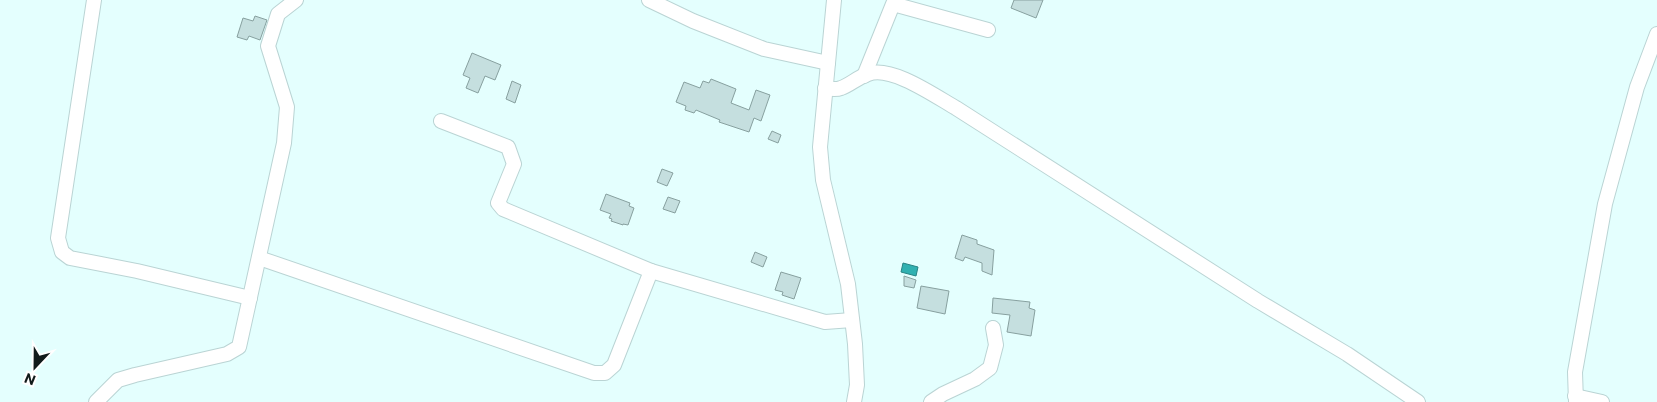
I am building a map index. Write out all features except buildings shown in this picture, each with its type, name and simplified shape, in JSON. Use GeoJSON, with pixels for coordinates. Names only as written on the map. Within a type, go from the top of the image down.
{"type":"FeatureCollection","features":[{"type":"Feature","properties":{"kind":"street"},"geometry":{"type":"LineString","coordinates":[[94,0],[58,238],[62,252],[70,258],[137,271],[250,298]]}},
{"type":"Feature","properties":{"kind":"street"},"geometry":{"type":"LineString","coordinates":[[96,402],[118,380],[135,374],[227,354],[239,347],[284,143],[287,107],[268,46],[278,14],[296,0]]}},
{"type":"Feature","properties":{"kind":"street"},"geometry":{"type":"LineString","coordinates":[[649,0],[693,21],[764,49],[828,63]]}},
{"type":"Feature","properties":{"kind":"street"},"geometry":{"type":"LineString","coordinates":[[834,0],[820,147],[823,180],[848,284],[855,344],[857,385],[854,402]]}},
{"type":"Feature","properties":{"kind":"street"},"geometry":{"type":"LineString","coordinates":[[864,76],[893,4],[988,30]]}},
{"type":"Feature","properties":{"kind":"street"},"geometry":{"type":"LineString","coordinates":[[1602,402],[1576,399],[1575,372],[1605,204],[1637,88],[1657,34]]}},
{"type":"Feature","properties":{"kind":"street"},"geometry":{"type":"LineString","coordinates":[[825,88],[840,89],[869,73],[880,72],[896,76],[956,108],[1249,295],[1347,354],[1418,402]]}},
{"type":"Feature","properties":{"kind":"street"},"geometry":{"type":"LineString","coordinates":[[441,121],[508,147],[514,164],[498,203],[502,209],[651,271],[825,322],[852,320]]}},
{"type":"Feature","properties":{"kind":"street"},"geometry":{"type":"LineString","coordinates":[[259,258],[594,373],[605,373],[614,365],[651,271]]}},
{"type":"Feature","properties":{"kind":"street"},"geometry":{"type":"LineString","coordinates":[[931,402],[946,398],[990,368],[996,345],[993,328]]}},
{"type":"Feature","properties":{"kind":"water"},"geometry":{"type":"Polygon","coordinates":[[[903,263],[918,267],[916,276],[901,272],[903,263]]]}}]}
